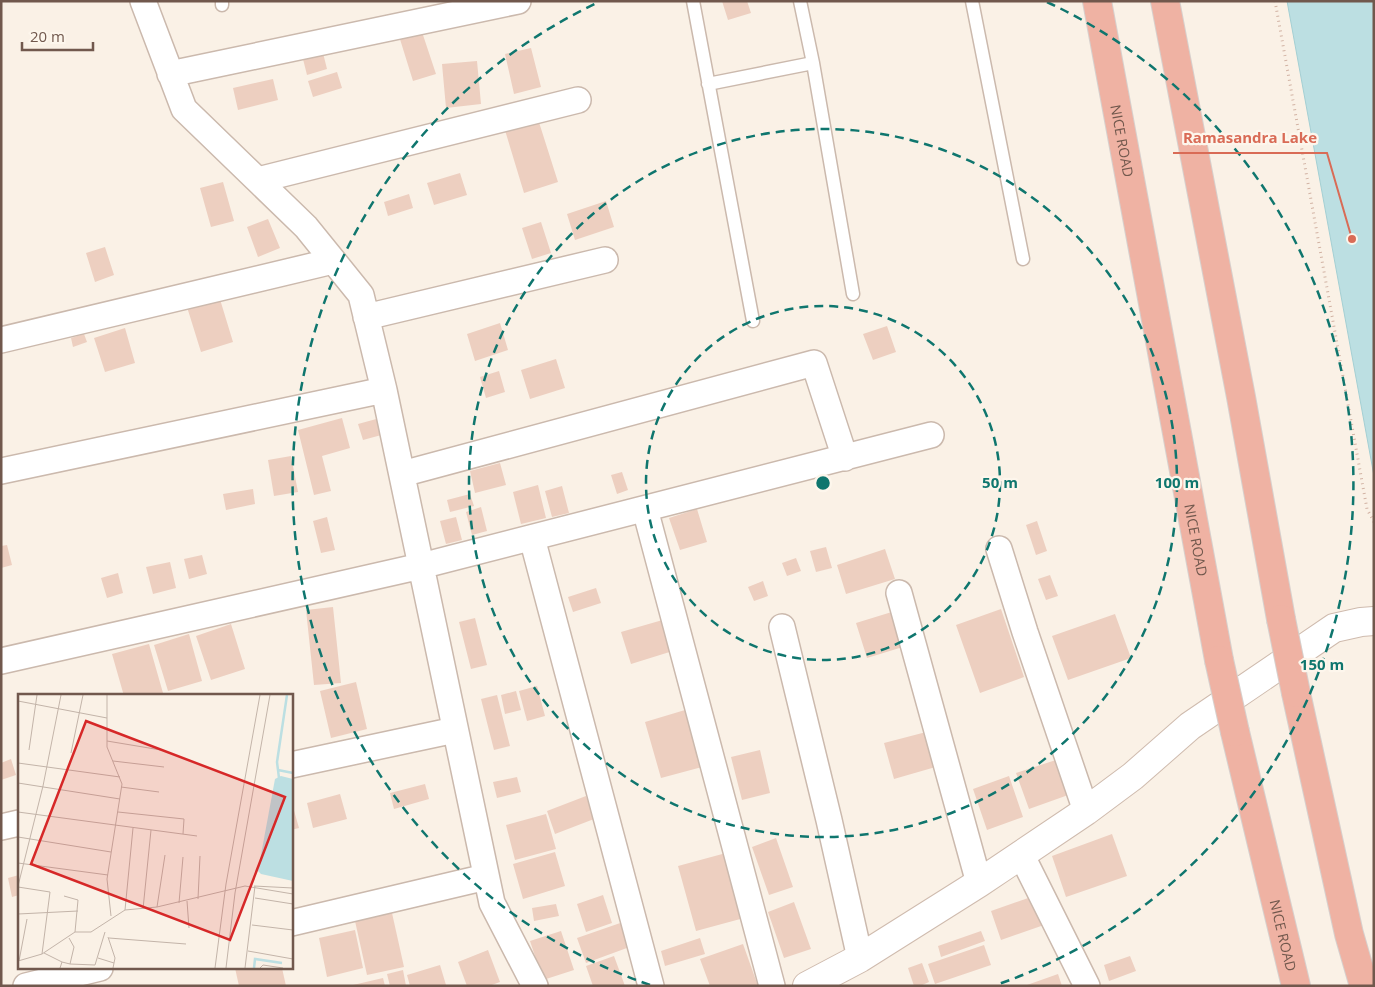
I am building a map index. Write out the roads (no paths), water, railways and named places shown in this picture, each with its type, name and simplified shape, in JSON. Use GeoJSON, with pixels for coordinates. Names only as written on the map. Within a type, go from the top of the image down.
{"type":"FeatureCollection","features":[{"type":"Feature","properties":{"kind":"highway","name":"NICE ROAD"},"geometry":{"type":"LineString","coordinates":[[1097,1],[1219,660],[1296,986]]}},
{"type":"Feature","properties":{"kind":"highway"},"geometry":{"type":"LineString","coordinates":[[1165,1],[1281,619],[1349,934],[1364,986]]}},
{"type":"Feature","properties":{"kind":"street"},"geometry":{"type":"LineString","coordinates":[[143,1],[184,109],[306,227],[360,295],[384,390],[492,903],[535,986]]}},
{"type":"Feature","properties":{"kind":"street"},"geometry":{"type":"LineString","coordinates":[[170,74],[518,1]]}},
{"type":"Feature","properties":{"kind":"street"},"geometry":{"type":"LineString","coordinates":[[258,180],[578,100]]}},
{"type":"Feature","properties":{"kind":"street"},"geometry":{"type":"LineString","coordinates":[[366,317],[606,260]]}},
{"type":"Feature","properties":{"kind":"street"},"geometry":{"type":"LineString","coordinates":[[1,340],[333,261]]}},
{"type":"Feature","properties":{"kind":"street"},"geometry":{"type":"LineString","coordinates":[[402,474],[814,363],[845,458]]}},
{"type":"Feature","properties":{"kind":"street"},"geometry":{"type":"LineString","coordinates":[[1,471],[384,390]]}},
{"type":"Feature","properties":{"kind":"street"},"geometry":{"type":"LineString","coordinates":[[1,661],[421,566],[931,435]]}},
{"type":"Feature","properties":{"kind":"street"},"geometry":{"type":"LineString","coordinates":[[645,509],[772,986]]}},
{"type":"Feature","properties":{"kind":"street"},"geometry":{"type":"LineString","coordinates":[[532,538],[651,986]]}},
{"type":"Feature","properties":{"kind":"street"},"geometry":{"type":"LineString","coordinates":[[999,549],[1086,811]]}},
{"type":"Feature","properties":{"kind":"street"},"geometry":{"type":"LineString","coordinates":[[899,593],[979,883]]}},
{"type":"Feature","properties":{"kind":"street"},"geometry":{"type":"LineString","coordinates":[[807,986],[860,958],[979,883],[1086,811],[1133,776],[1190,726],[1334,628],[1370,620]]}},
{"type":"Feature","properties":{"kind":"street"},"geometry":{"type":"LineString","coordinates":[[782,627],[827,810],[860,958]]}},
{"type":"Feature","properties":{"kind":"street"},"geometry":{"type":"LineString","coordinates":[[292,765],[455,730]]}},
{"type":"Feature","properties":{"kind":"street"},"geometry":{"type":"LineString","coordinates":[[1,827],[18,823]]}},
{"type":"Feature","properties":{"kind":"street"},"geometry":{"type":"LineString","coordinates":[[1021,854],[1087,986]]}},
{"type":"Feature","properties":{"kind":"street"},"geometry":{"type":"LineString","coordinates":[[292,923],[486,877]]}},
{"type":"Feature","properties":{"kind":"street"},"geometry":{"type":"LineString","coordinates":[[26,986],[92,970]]}},
{"type":"Feature","properties":{"kind":"lane"},"geometry":{"type":"LineString","coordinates":[[693,1],[753,321]]}},
{"type":"Feature","properties":{"kind":"lane"},"geometry":{"type":"LineString","coordinates":[[800,1],[813,63],[853,294]]}},
{"type":"Feature","properties":{"kind":"lane"},"geometry":{"type":"LineString","coordinates":[[972,1],[1023,259]]}},
{"type":"Feature","properties":{"kind":"lane"},"geometry":{"type":"LineString","coordinates":[[708,84],[813,63]]}},
{"type":"Feature","properties":{"kind":"water"},"geometry":{"type":"Polygon","coordinates":[[[1287,1],[1374,1],[1374,476],[1287,1]]]}},
{"type":"Feature","properties":{"kind":"place","name":"Ramasandra Lake"},"geometry":{"type":"Point","coordinates":[1352,239]}}]}
